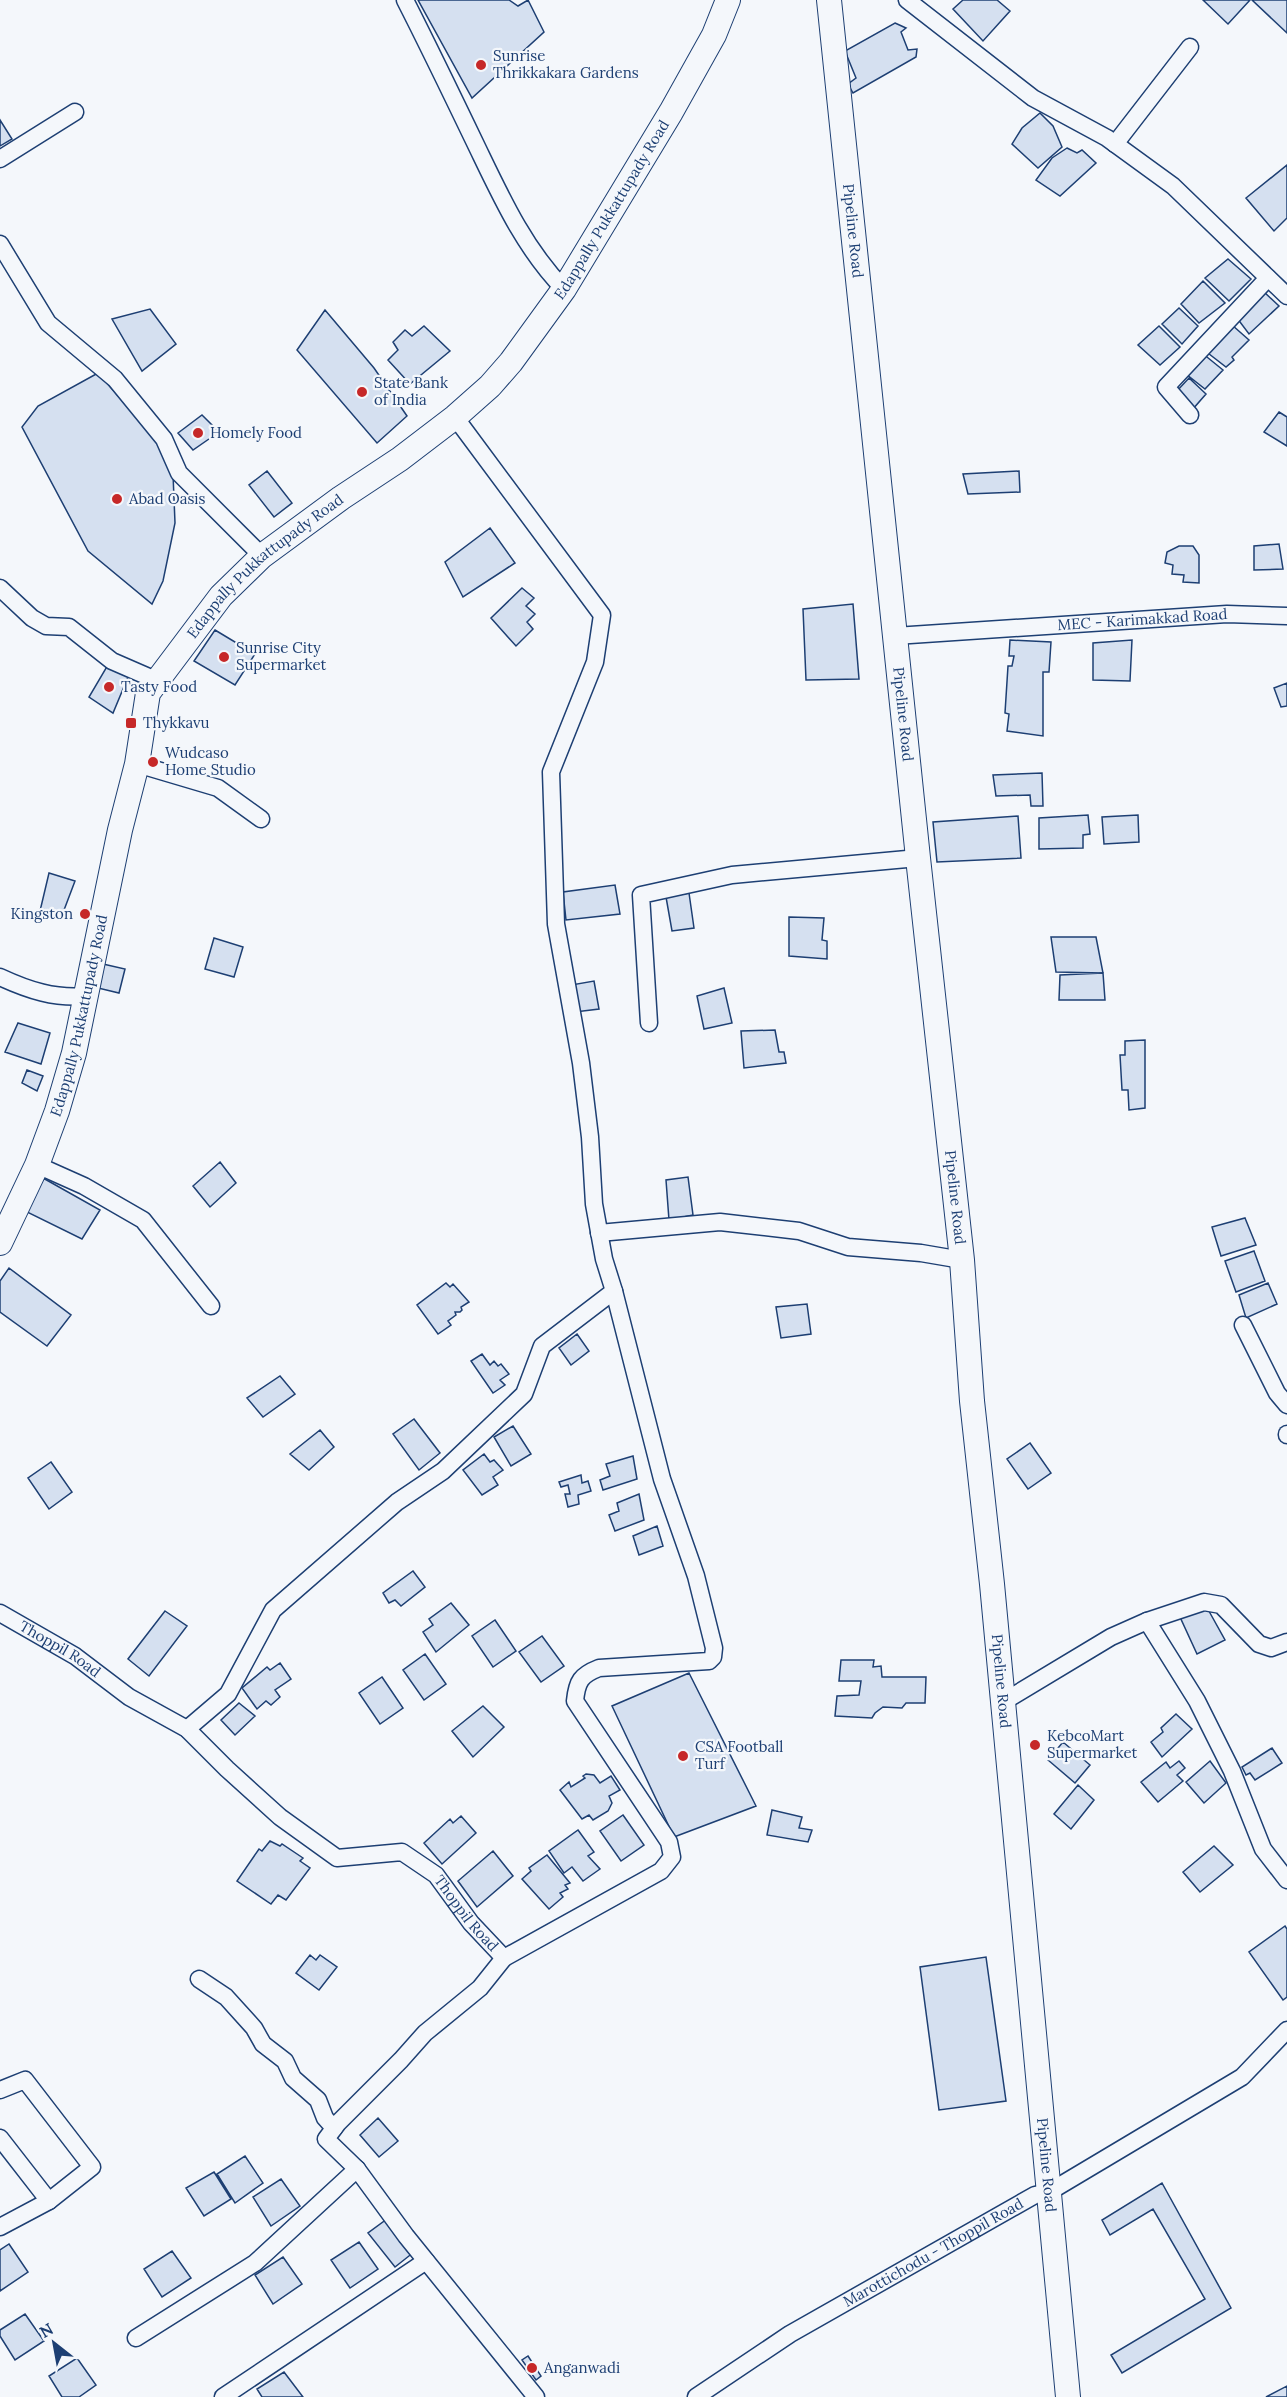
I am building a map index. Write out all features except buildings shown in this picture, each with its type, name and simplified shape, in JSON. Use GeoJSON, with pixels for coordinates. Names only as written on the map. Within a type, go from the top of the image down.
{"type":"FeatureCollection","features":[{"type":"Feature","properties":{"kind":"street"},"geometry":{"type":"LineString","coordinates":[[405,0],[502,200],[531,251],[564,289]]}},
{"type":"Feature","properties":{"kind":"street","name":"Edappally Pukkattupady Road"},"geometry":{"type":"LineString","coordinates":[[0,1243],[37,1165],[57,1111],[74,1053],[120,830],[137,764],[148,693],[221,596],[262,556],[341,498],[400,459],[455,417],[490,386],[511,362],[564,289],[701,59],[725,11],[728,0]]}},
{"type":"Feature","properties":{"kind":"street","name":"Pipeline Road"},"geometry":{"type":"LineString","coordinates":[[829,0],[962,1260],[972,1401],[1003,1702],[1068,2397]]}},
{"type":"Feature","properties":{"kind":"street"},"geometry":{"type":"LineString","coordinates":[[907,0],[1033,98],[1115,144],[1173,186],[1287,296]]}},
{"type":"Feature","properties":{"kind":"street"},"geometry":{"type":"LineString","coordinates":[[1115,144],[1190,47]]}},
{"type":"Feature","properties":{"kind":"street"},"geometry":{"type":"LineString","coordinates":[[0,159],[75,112]]}},
{"type":"Feature","properties":{"kind":"street"},"geometry":{"type":"LineString","coordinates":[[0,244],[48,323],[115,379],[164,439],[179,473],[262,556]]}},
{"type":"Feature","properties":{"kind":"street"},"geometry":{"type":"LineString","coordinates":[[1190,415],[1166,387],[1268,278]]}},
{"type":"Feature","properties":{"kind":"street"},"geometry":{"type":"LineString","coordinates":[[455,417],[602,615],[595,662],[551,772],[556,924],[581,1063],[590,1137],[594,1204],[604,1259],[662,1479],[696,1575],[714,1648],[713,1657],[709,1661],[599,1668],[587,1673],[576,1686],[575,1701],[669,1842],[672,1857],[661,1871],[504,1958]]}},
{"type":"Feature","properties":{"kind":"street"},"geometry":{"type":"LineString","coordinates":[[0,588],[32,618],[46,626],[69,627],[112,661],[158,681]]}},
{"type":"Feature","properties":{"kind":"street","name":"MEC - Karimakkad Road"},"geometry":{"type":"LineString","coordinates":[[895,636],[1227,614],[1287,616]]}},
{"type":"Feature","properties":{"kind":"street"},"geometry":{"type":"LineString","coordinates":[[137,764],[218,788],[261,819]]}},
{"type":"Feature","properties":{"kind":"street"},"geometry":{"type":"LineString","coordinates":[[649,1023],[641,896],[732,875],[918,858]]}},
{"type":"Feature","properties":{"kind":"street"},"geometry":{"type":"LineString","coordinates":[[0,977],[38,993],[68,998],[86,996]]}},
{"type":"Feature","properties":{"kind":"street"},"geometry":{"type":"LineString","coordinates":[[37,1165],[84,1186],[143,1220],[211,1306]]}},
{"type":"Feature","properties":{"kind":"street"},"geometry":{"type":"LineString","coordinates":[[599,1233],[720,1222],[799,1231],[848,1247],[921,1253],[962,1260]]}},
{"type":"Feature","properties":{"kind":"street"},"geometry":{"type":"LineString","coordinates":[[187,1729],[228,1694],[273,1610],[397,1502],[443,1471],[524,1394],[542,1346],[614,1291]]}},
{"type":"Feature","properties":{"kind":"street"},"geometry":{"type":"LineString","coordinates":[[1243,1325],[1273,1385],[1287,1405]]}},
{"type":"Feature","properties":{"kind":"street"},"geometry":{"type":"LineString","coordinates":[[1003,1702],[1111,1637],[1204,1602],[1221,1605],[1259,1644],[1271,1648],[1287,1642]]}},
{"type":"Feature","properties":{"kind":"street","name":"Thoppil Road"},"geometry":{"type":"LineString","coordinates":[[0,1613],[75,1656],[129,1697],[187,1729],[280,1817],[337,1858],[402,1852],[436,1875],[471,1923],[504,1958],[480,1988],[424,2033],[334,2128]]}},
{"type":"Feature","properties":{"kind":"street"},"geometry":{"type":"LineString","coordinates":[[1146,1622],[1197,1701],[1232,1772],[1263,1849],[1287,1880]]}},
{"type":"Feature","properties":{"kind":"street"},"geometry":{"type":"LineString","coordinates":[[199,1979],[226,1997],[254,2028],[263,2044],[285,2061],[293,2078],[322,2106],[325,2118],[334,2128],[326,2139],[357,2169],[426,2261],[536,2397]]}},
{"type":"Feature","properties":{"kind":"street","name":"Marottichodu - Thoppil Road"},"geometry":{"type":"LineString","coordinates":[[696,2397],[790,2334],[1035,2195],[1049,2192],[1242,2078],[1287,2030]]}},
{"type":"Feature","properties":{"kind":"street"},"geometry":{"type":"LineString","coordinates":[[0,2090],[25,2080],[92,2167],[49,2201],[0,2227]]}},
{"type":"Feature","properties":{"kind":"street"},"geometry":{"type":"LineString","coordinates":[[0,2138],[49,2201]]}},
{"type":"Feature","properties":{"kind":"street"},"geometry":{"type":"LineString","coordinates":[[136,2338],[255,2263],[357,2169]]}},
{"type":"Feature","properties":{"kind":"street"},"geometry":{"type":"LineString","coordinates":[[223,2397],[426,2261]]}},
{"type":"Feature","properties":{"kind":"place","name":"Sunrise Thrikkakara Gardens"},"geometry":{"type":"Point","coordinates":[481,65]}},
{"type":"Feature","properties":{"kind":"place","name":"State Bank of India"},"geometry":{"type":"Point","coordinates":[362,392]}},
{"type":"Feature","properties":{"kind":"place","name":"Homely Food"},"geometry":{"type":"Point","coordinates":[198,433]}},
{"type":"Feature","properties":{"kind":"place","name":"Abad Oasis"},"geometry":{"type":"Point","coordinates":[117,499]}},
{"type":"Feature","properties":{"kind":"place","name":"Sunrise City Supermarket"},"geometry":{"type":"Point","coordinates":[224,657]}},
{"type":"Feature","properties":{"kind":"place","name":"Tasty Food"},"geometry":{"type":"Point","coordinates":[109,687]}},
{"type":"Feature","properties":{"kind":"place","name":"Thykkavu"},"geometry":{"type":"Point","coordinates":[131,723]}},
{"type":"Feature","properties":{"kind":"place","name":"Wudcaso Home Studio"},"geometry":{"type":"Point","coordinates":[153,762]}},
{"type":"Feature","properties":{"kind":"place","name":"Kingston"},"geometry":{"type":"Point","coordinates":[85,914]}},
{"type":"Feature","properties":{"kind":"place","name":"KebcoMart Supermarket"},"geometry":{"type":"Point","coordinates":[1035,1745]}},
{"type":"Feature","properties":{"kind":"place","name":"CSA Football Turf"},"geometry":{"type":"Point","coordinates":[683,1756]}},
{"type":"Feature","properties":{"kind":"place","name":"Anganwadi"},"geometry":{"type":"Point","coordinates":[532,2368]}}]}
